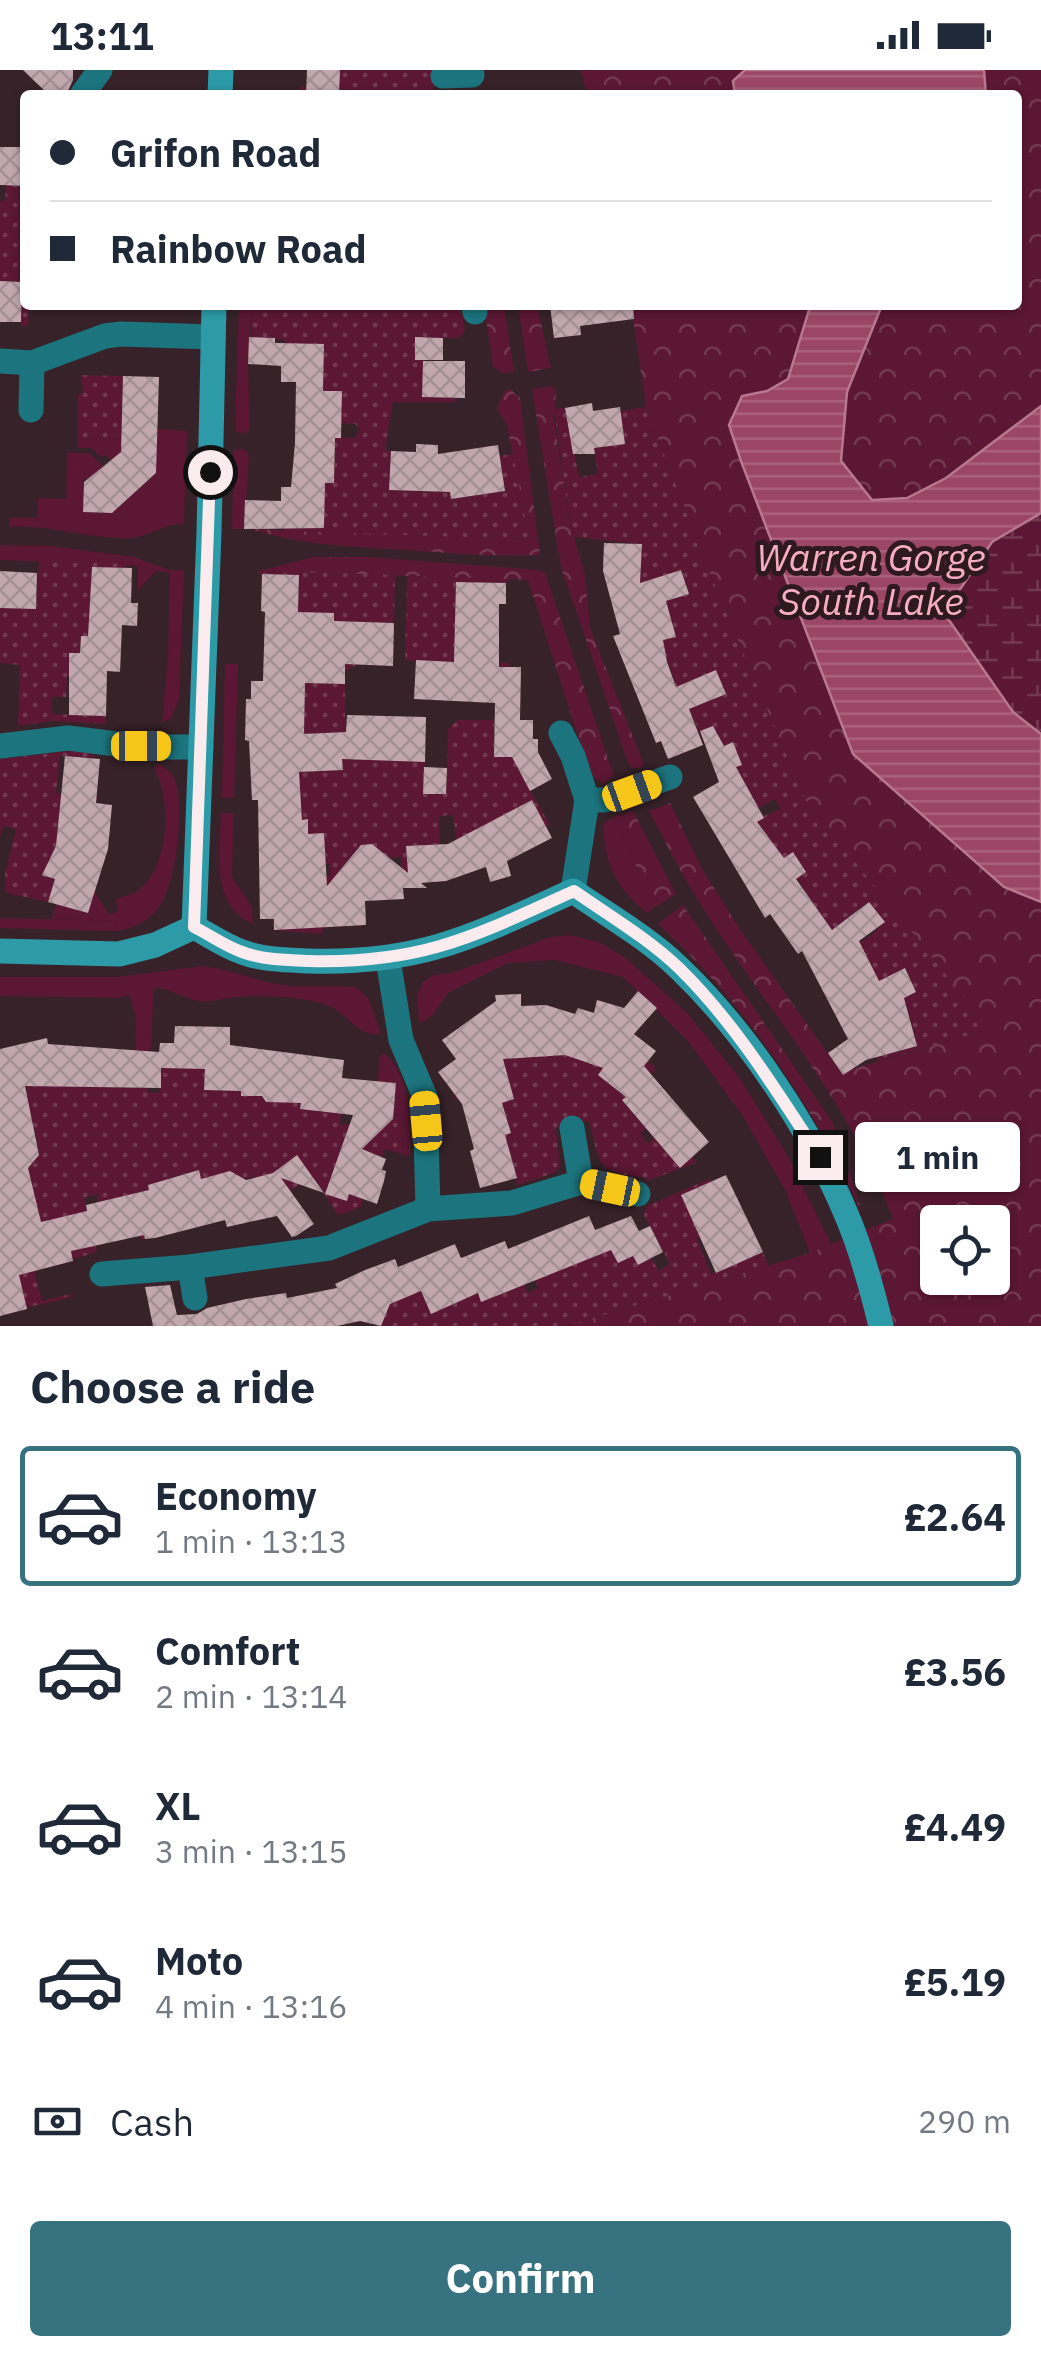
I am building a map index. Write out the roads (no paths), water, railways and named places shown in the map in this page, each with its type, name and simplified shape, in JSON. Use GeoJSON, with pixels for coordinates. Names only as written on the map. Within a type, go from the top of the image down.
{"type":"FeatureCollection","features":[{"type":"Feature","properties":{"kind":"street"},"geometry":{"type":"LineString","coordinates":[[444,80],[472,75]]}},
{"type":"Feature","properties":{"kind":"street"},"geometry":{"type":"LineString","coordinates":[[194,927],[214,310]]}},
{"type":"Feature","properties":{"kind":"street"},"geometry":{"type":"LineString","coordinates":[[0,361],[32,363],[105,336],[122,334],[212,338]]}},
{"type":"Feature","properties":{"kind":"street"},"geometry":{"type":"LineString","coordinates":[[31,410],[32,363]]}},
{"type":"Feature","properties":{"kind":"street"},"geometry":{"type":"LineString","coordinates":[[561,733],[587,800],[574,891]]}},
{"type":"Feature","properties":{"kind":"street"},"geometry":{"type":"LineString","coordinates":[[0,746],[68,738],[141,746],[201,747]]}},
{"type":"Feature","properties":{"kind":"street"},"geometry":{"type":"LineString","coordinates":[[587,800],[605,800],[670,778]]}},
{"type":"Feature","properties":{"kind":"street"},"geometry":{"type":"LineString","coordinates":[[194,927],[242,952],[269,959],[388,959],[474,937],[574,891]]}},
{"type":"Feature","properties":{"kind":"street"},"geometry":{"type":"LineString","coordinates":[[574,891],[678,968],[714,1007],[773,1085],[820,1157],[848,1218],[882,1326]]}},
{"type":"Feature","properties":{"kind":"street"},"geometry":{"type":"LineString","coordinates":[[0,951],[119,954],[156,945],[194,927]]}},
{"type":"Feature","properties":{"kind":"street"},"geometry":{"type":"LineString","coordinates":[[388,959],[400,1040],[424,1097],[428,1209]]}},
{"type":"Feature","properties":{"kind":"street"},"geometry":{"type":"LineString","coordinates":[[572,1128],[581,1182]]}},
{"type":"Feature","properties":{"kind":"street"},"geometry":{"type":"LineString","coordinates":[[102,1274],[190,1267],[329,1248],[428,1209],[512,1203],[581,1182],[638,1194]]}},
{"type":"Feature","properties":{"kind":"street"},"geometry":{"type":"LineString","coordinates":[[190,1267],[194,1298]]}},
{"type":"Feature","properties":{"kind":"water"},"geometry":{"type":"Polygon","coordinates":[[[745,70],[984,70],[986,90],[734,90],[733,81],[745,70]]]}},
{"type":"Feature","properties":{"kind":"water","name":"Warren Gorge South Lake"},"geometry":{"type":"Polygon","coordinates":[[[809,310],[880,310],[847,392],[841,461],[872,500],[907,498],[946,478],[1041,406],[1041,513],[992,542],[944,613],[1013,712],[1041,734],[1041,902],[1004,887],[853,754],[729,425],[742,396],[767,391],[788,379],[809,310]]]}}]}
